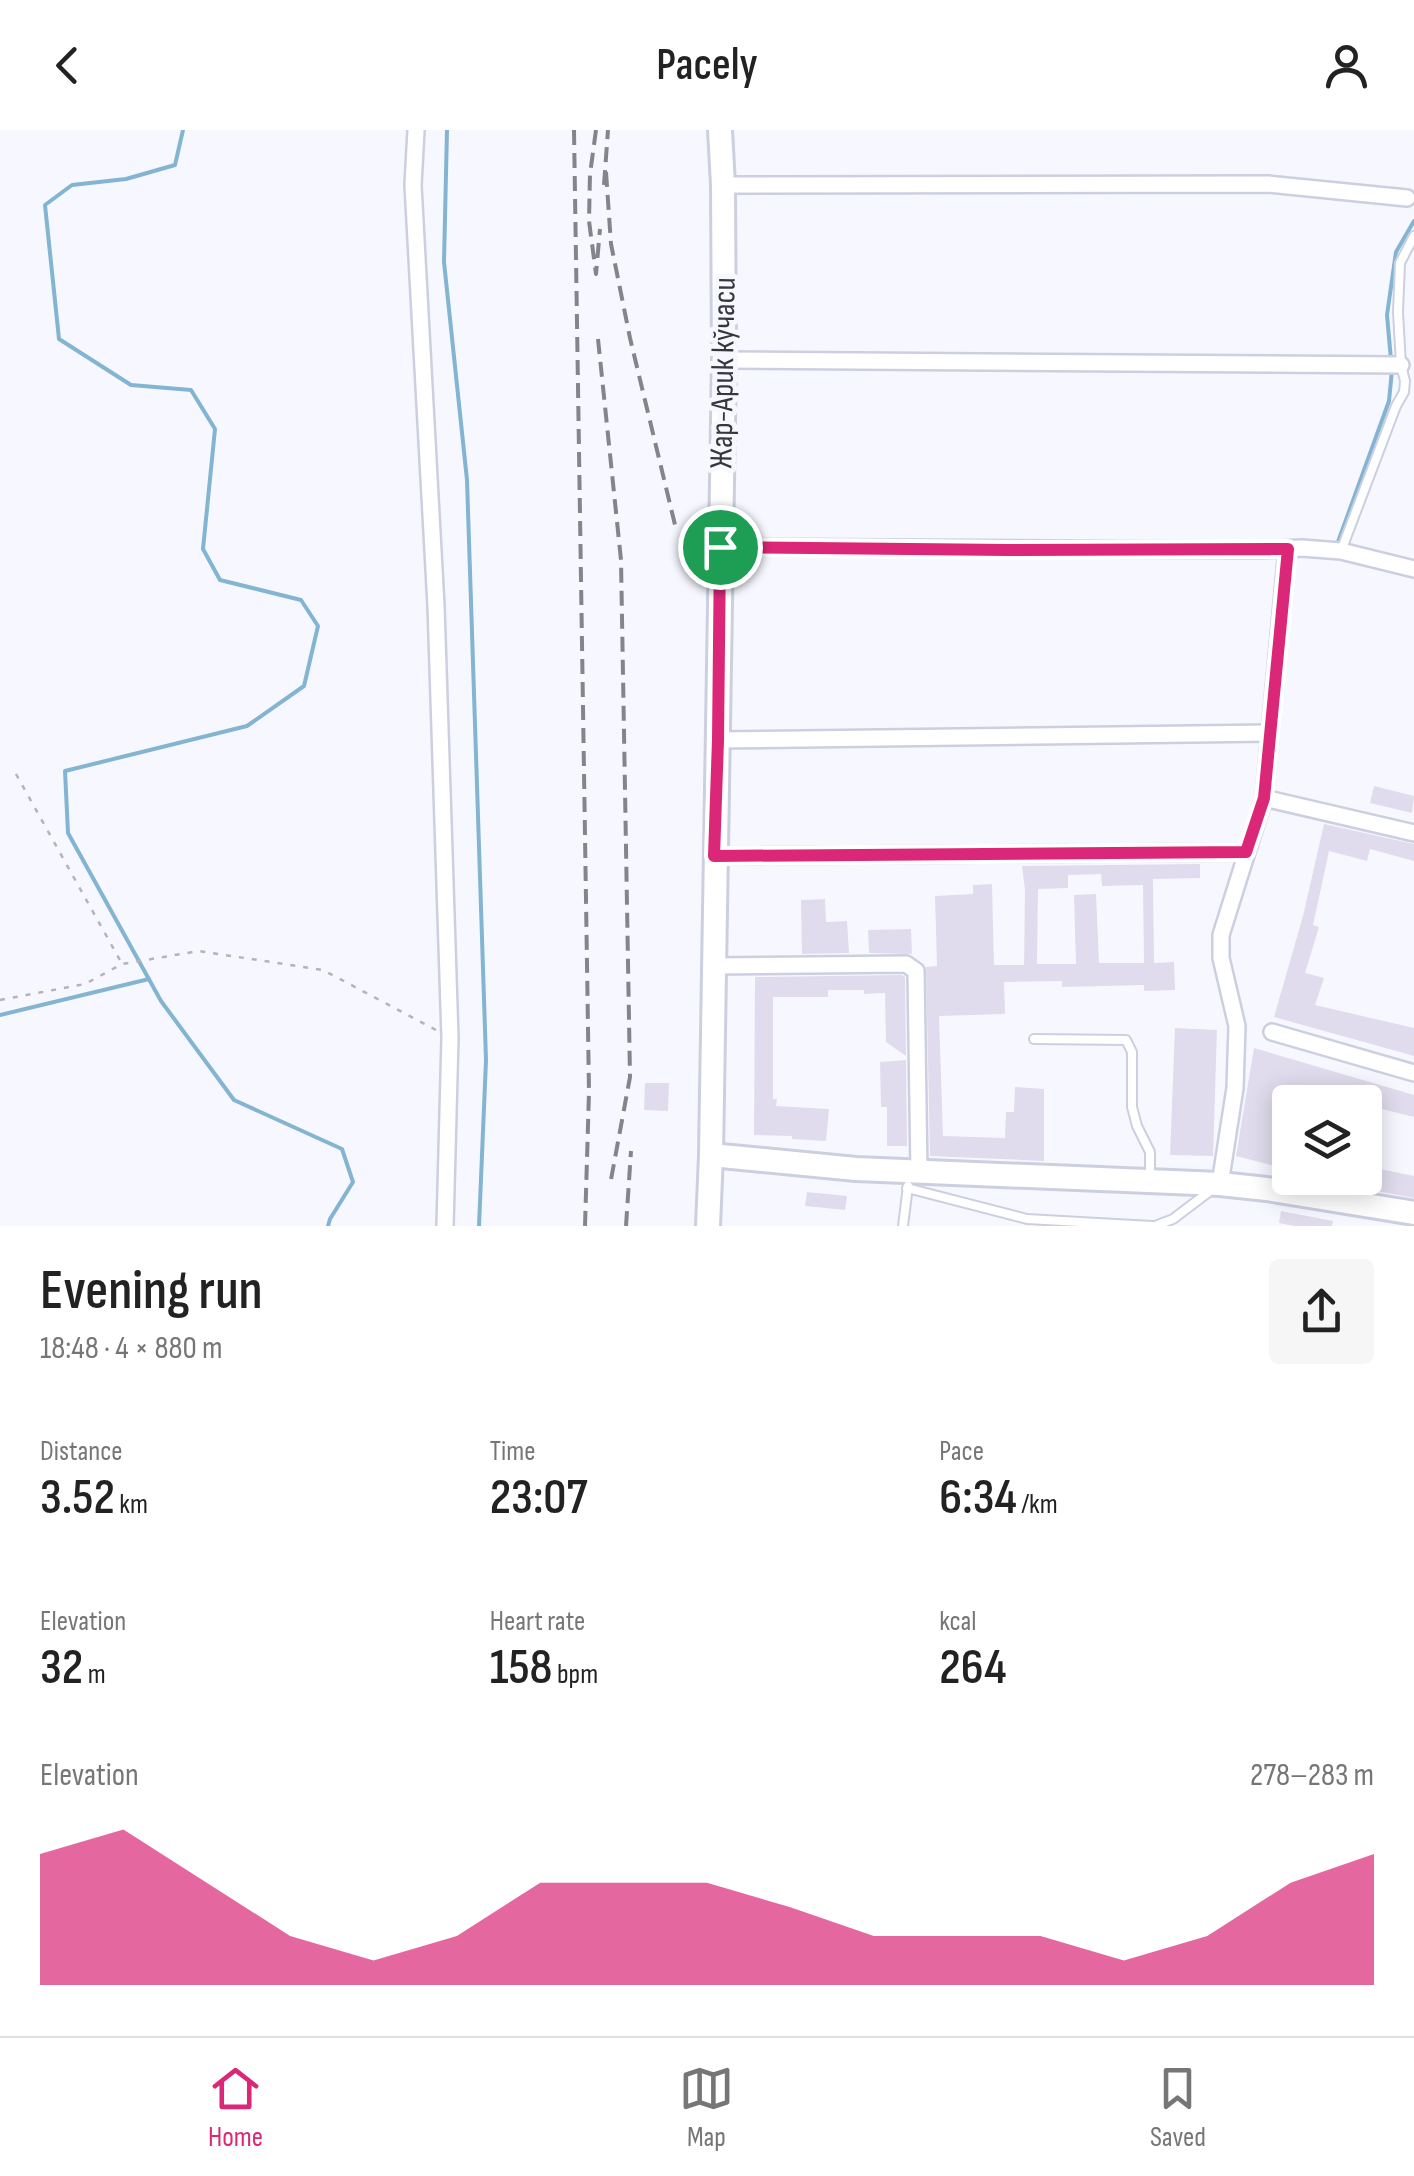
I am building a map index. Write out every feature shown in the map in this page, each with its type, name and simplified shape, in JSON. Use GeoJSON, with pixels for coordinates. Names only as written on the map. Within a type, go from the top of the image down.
{"type":"FeatureCollection","features":[{"type":"Feature","properties":{"kind":"main road","name":"Жар-Арик кўчаси"},"geometry":{"type":"LineString","coordinates":[[708,1226],[724,360],[720,130]]}},
{"type":"Feature","properties":{"kind":"main road"},"geometry":{"type":"LineString","coordinates":[[712,1155],[914,1177],[1220,1184],[1414,1213]]}},
{"type":"Feature","properties":{"kind":"street"},"geometry":{"type":"LineString","coordinates":[[416,130],[413,185],[436,606],[450,1038],[446,1226]]}},
{"type":"Feature","properties":{"kind":"street"},"geometry":{"type":"LineString","coordinates":[[723,185],[1268,184],[1408,198]]}},
{"type":"Feature","properties":{"kind":"street"},"geometry":{"type":"LineString","coordinates":[[724,360],[1401,365]]}},
{"type":"Feature","properties":{"kind":"street"},"geometry":{"type":"LineString","coordinates":[[720,547],[1288,549],[1341,551],[1414,569]]}},
{"type":"Feature","properties":{"kind":"street"},"geometry":{"type":"LineString","coordinates":[[1220,1184],[1235,1088],[1237,1026],[1221,958],[1220,935],[1264,798],[1288,549]]}},
{"type":"Feature","properties":{"kind":"street"},"geometry":{"type":"LineString","coordinates":[[718,740],[1270,733]]}},
{"type":"Feature","properties":{"kind":"street"},"geometry":{"type":"LineString","coordinates":[[1264,798],[1414,833]]}},
{"type":"Feature","properties":{"kind":"street"},"geometry":{"type":"LineString","coordinates":[[714,856],[1246,852]]}},
{"type":"Feature","properties":{"kind":"street"},"geometry":{"type":"LineString","coordinates":[[714,966],[912,966],[916,971],[914,1177]]}},
{"type":"Feature","properties":{"kind":"street"},"geometry":{"type":"LineString","coordinates":[[1272,1032],[1414,1074]]}},
{"type":"Feature","properties":{"kind":"lane"},"geometry":{"type":"LineString","coordinates":[[1341,551],[1404,392],[1398,312],[1400,262],[1414,236]]}},
{"type":"Feature","properties":{"kind":"lane"},"geometry":{"type":"LineString","coordinates":[[1034,1038],[1126,1040],[1130,1045],[1132,1107],[1150,1152],[1150,1183]]}},
{"type":"Feature","properties":{"kind":"lane"},"geometry":{"type":"LineString","coordinates":[[904,1226],[914,1177],[1027,1218],[1154,1226],[1174,1222],[1220,1184]]}},
{"type":"Feature","properties":{"kind":"path"},"geometry":{"type":"LineString","coordinates":[[16,774],[122,964]]}},
{"type":"Feature","properties":{"kind":"path"},"geometry":{"type":"LineString","coordinates":[[0,1000],[85,984],[122,964],[199,952],[323,970],[450,1038]]}},
{"type":"Feature","properties":{"kind":"building"},"geometry":{"type":"Polygon","coordinates":[[[1374,786],[1414,796],[1412,813],[1370,803],[1374,786]]]}},
{"type":"Feature","properties":{"kind":"building"},"geometry":{"type":"Polygon","coordinates":[[[1324,824],[1414,844],[1414,861],[1370,849],[1367,861],[1329,851],[1313,925],[1319,927],[1305,973],[1324,978],[1315,1005],[1414,1028],[1414,1056],[1274,1017],[1324,824]]]}},
{"type":"Feature","properties":{"kind":"building"},"geometry":{"type":"Polygon","coordinates":[[[1200,864],[1200,878],[1153,879],[1154,963],[1174,962],[1175,990],[1144,991],[1144,985],[1062,987],[1062,981],[1004,982],[1005,1014],[939,1016],[943,1136],[1005,1138],[1006,1112],[1014,1112],[1015,1087],[1044,1089],[1044,1161],[930,1156],[926,967],[937,966],[935,896],[973,894],[973,885],[992,884],[994,965],[1024,965],[1022,866],[1200,864]],[[1101,874],[1068,875],[1068,888],[1038,889],[1037,964],[1076,964],[1074,895],[1096,894],[1099,963],[1144,963],[1143,885],[1102,886],[1101,874]]]}},
{"type":"Feature","properties":{"kind":"building"},"geometry":{"type":"Polygon","coordinates":[[[825,899],[826,922],[847,921],[849,953],[802,954],[801,900],[825,899]]]}},
{"type":"Feature","properties":{"kind":"building"},"geometry":{"type":"Polygon","coordinates":[[[911,929],[912,954],[869,953],[868,930],[911,929]]]}},
{"type":"Feature","properties":{"kind":"building"},"geometry":{"type":"Polygon","coordinates":[[[902,975],[906,1056],[886,1042],[885,993],[828,990],[828,997],[773,997],[773,1099],[777,1099],[776,1106],[829,1109],[826,1141],[754,1135],[755,977],[902,975]]]}},
{"type":"Feature","properties":{"kind":"building"},"geometry":{"type":"Polygon","coordinates":[[[1175,1028],[1217,1030],[1213,1156],[1170,1155],[1175,1028]]]}},
{"type":"Feature","properties":{"kind":"building"},"geometry":{"type":"Polygon","coordinates":[[[1254,1048],[1380,1085],[1272,1085],[1272,1165],[1236,1156],[1254,1048]]]}},
{"type":"Feature","properties":{"kind":"building"},"geometry":{"type":"Polygon","coordinates":[[[906,1060],[907,1146],[887,1146],[887,1107],[881,1107],[880,1062],[906,1060]]]}},
{"type":"Feature","properties":{"kind":"building"},"geometry":{"type":"Polygon","coordinates":[[[645,1083],[669,1083],[668,1111],[644,1110],[645,1083]]]}},
{"type":"Feature","properties":{"kind":"building"},"geometry":{"type":"Polygon","coordinates":[[[1382,1086],[1414,1095],[1414,1117],[1382,1109],[1382,1086]]]}},
{"type":"Feature","properties":{"kind":"building"},"geometry":{"type":"Polygon","coordinates":[[[1382,1169],[1414,1176],[1414,1198],[1382,1192],[1382,1169]]]}},
{"type":"Feature","properties":{"kind":"building"},"geometry":{"type":"Polygon","coordinates":[[[807,1192],[847,1196],[845,1210],[805,1206],[807,1192]]]}},
{"type":"Feature","properties":{"kind":"building"},"geometry":{"type":"Polygon","coordinates":[[[1281,1211],[1333,1221],[1332,1226],[1279,1223],[1281,1211]]]}},
{"type":"Feature","properties":{"kind":"waterway"},"geometry":{"type":"LineString","coordinates":[[183,130],[175,165],[126,179],[72,185],[45,205],[59,339],[131,385],[191,390],[215,429],[203,549],[220,580],[301,600],[318,626],[304,686],[247,726],[65,771],[68,833],[161,1001],[234,1100],[342,1149],[353,1182],[328,1226]]}},
{"type":"Feature","properties":{"kind":"waterway"},"geometry":{"type":"LineString","coordinates":[[447,130],[444,262],[467,480],[486,1060],[479,1226]]}},
{"type":"Feature","properties":{"kind":"waterway"},"geometry":{"type":"LineString","coordinates":[[1391,360],[1387,315],[1396,252],[1414,221]]}},
{"type":"Feature","properties":{"kind":"waterway"},"geometry":{"type":"LineString","coordinates":[[1338,542],[1389,401],[1392,370]]}},
{"type":"Feature","properties":{"kind":"waterway"},"geometry":{"type":"LineString","coordinates":[[0,1015],[149,979]]}},
{"type":"Feature","properties":{"kind":"railway"},"geometry":{"type":"LineString","coordinates":[[574,130],[589,1092],[585,1226]]}},
{"type":"Feature","properties":{"kind":"railway"},"geometry":{"type":"LineString","coordinates":[[596,130],[589,221],[596,274],[600,229]]}},
{"type":"Feature","properties":{"kind":"railway"},"geometry":{"type":"LineString","coordinates":[[604,185],[608,130]]}},
{"type":"Feature","properties":{"kind":"railway"},"geometry":{"type":"LineString","coordinates":[[606,172],[611,244],[676,529]]}},
{"type":"Feature","properties":{"kind":"railway"},"geometry":{"type":"LineString","coordinates":[[598,339],[621,560],[630,1077],[610,1185]]}},
{"type":"Feature","properties":{"kind":"railway"},"geometry":{"type":"LineString","coordinates":[[626,1226],[631,1151]]}},
{"type":"Feature","properties":{"kind":"route"},"geometry":{"type":"LineString","coordinates":[[720,547],[1288,549],[1264,798],[1246,852],[714,856],[720,547]]}}]}
